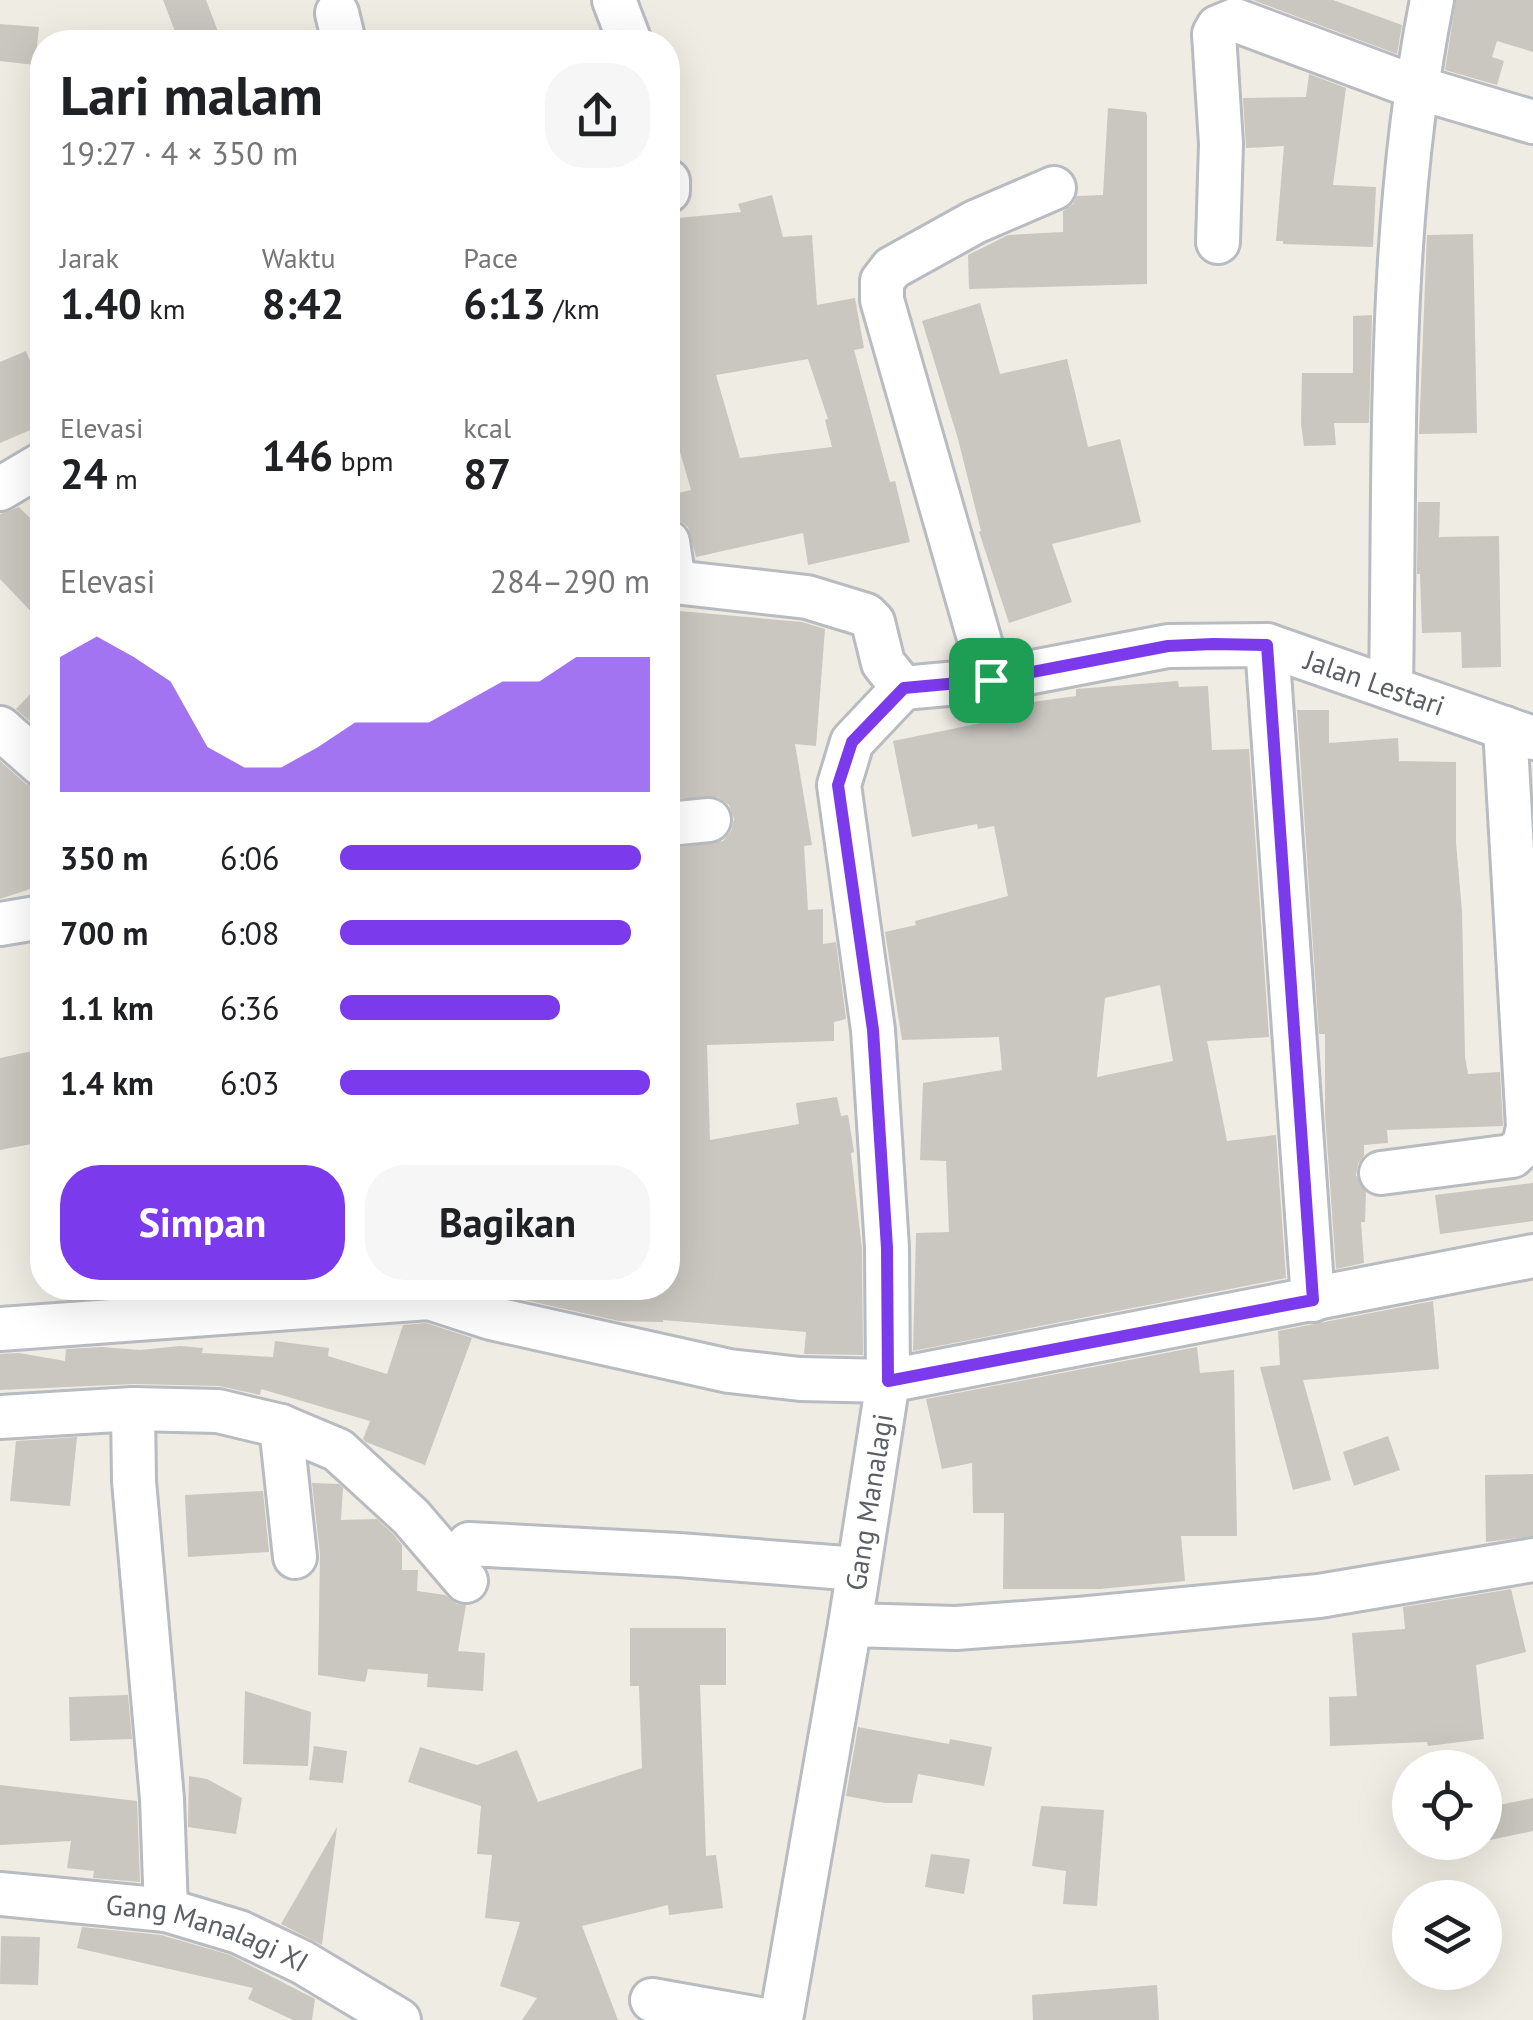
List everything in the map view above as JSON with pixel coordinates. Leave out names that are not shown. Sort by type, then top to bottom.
[{"type":"street","points":[[614,0],[625,30]]},
{"type":"street","points":[[1391,687],[1399,264],[1415,87],[1432,0]]},
{"type":"street","points":[[1218,242],[1221,144],[1214,34],[1235,20],[1415,87],[1533,122]]},
{"type":"street","points":[[991,680],[882,300],[882,281],[892,268],[975,222],[1054,188]]},
{"type":"street","points":[[0,490],[30,471]]},
{"type":"street","points":[[680,572],[806,597],[866,615],[873,622],[883,663],[904,688],[852,742],[838,785],[873,1030],[887,1248],[888,1381],[1533,1256]]},
{"type":"street","points":[[1267,645],[1313,1300]]},
{"type":"street","name":"Jalan Lestari","points":[[904,688],[991,680],[1168,646],[1267,645],[1519,733]]},
{"type":"street","points":[[0,728],[30,754]]},
{"type":"street","points":[[1381,1174],[1512,1156],[1524,1146],[1528,1127],[1519,733]]},
{"type":"street","points":[[680,823],[710,820]]},
{"type":"street","points":[[0,924],[30,919]]},
{"type":"street","points":[[0,1329],[344,1300]]},
{"type":"street","name":"Gang Manalagi","points":[[445,1300],[491,1318],[729,1371],[800,1379],[888,1381],[781,2020]]},
{"type":"street","points":[[0,1417],[133,1409],[218,1412],[281,1426],[338,1450],[467,1562],[679,1554],[858,1569]]},
{"type":"street","points":[[133,1409],[134,1480],[162,1799],[166,1910]]},
{"type":"street","points":[[281,1426],[295,1557]]},
{"type":"street","points":[[850,1625],[956,1628],[1096,1618],[1320,1596],[1533,1560]]},
{"type":"street","name":"Gang Manalagi XI","points":[[0,1894],[166,1910],[240,1932],[302,1962],[399,2020]]},
{"type":"street","points":[[652,2000],[766,2020]]},
{"type":"building","points":[[163,0],[206,0],[217,30],[174,30]]},
{"type":"building","points":[[1253,0],[1333,0],[1402,25],[1397,54]]},
{"type":"building","points":[[1456,0],[1533,0],[1533,52],[1497,41],[1492,57],[1504,61],[1497,85],[1445,70]]},
{"type":"building","points":[[0,24],[39,27],[30,30],[30,64],[0,61]]},
{"type":"building","points":[[1309,74],[1346,88],[1333,185],[1376,187],[1373,247],[1276,241],[1284,146],[1246,148],[1243,98],[1306,97]]},
{"type":"building","points":[[1108,108],[1146,112],[1147,116],[1147,284],[969,289],[968,255],[1008,235],[1063,232],[1063,211],[1077,196],[1103,195]]},
{"type":"building","points":[[772,195],[783,237],[812,235],[817,305],[855,298],[864,348],[854,350],[910,542],[808,565],[803,533],[696,557],[688,527],[680,521],[680,493],[691,490],[680,452],[680,218],[741,212],[738,204]],"holes":[[[808,359],[828,419],[825,420],[832,447],[740,458],[716,375]]]},
{"type":"building","points":[[1473,234],[1477,433],[1419,434],[1427,235]]},
{"type":"building","points":[[980,303],[1000,374],[1067,359],[1088,447],[1120,439],[1141,522],[1052,544],[1072,602],[1009,623],[979,532],[958,439],[922,321]]},
{"type":"building","points":[[1372,315],[1369,423],[1334,423],[1336,445],[1304,446],[1302,373],[1353,373],[1353,316]]},
{"type":"building","points":[[26,351],[30,361],[30,430],[0,443],[0,362]]},
{"type":"building","points":[[1418,502],[1440,502],[1439,537],[1499,536],[1501,667],[1462,668],[1461,632],[1422,633],[1417,574]]},
{"type":"building","points":[[19,507],[30,518],[30,610],[0,579],[0,514]]},
{"type":"building","points":[[680,611],[802,622],[825,629],[816,746],[795,744],[812,845],[804,846],[808,910],[823,909],[823,944],[836,942],[846,1019],[834,1022],[834,1041],[707,1045],[710,1140],[799,1124],[796,1103],[837,1097],[841,1116],[848,1115],[854,1152],[851,1153],[862,1249],[863,1355],[804,1354],[806,1332],[663,1320],[619,1321],[525,1300],[680,1300],[680,847],[723,841],[731,831],[734,819],[729,805],[718,797],[680,799]]},
{"type":"building","points":[[1178,681],[1179,687],[1208,686],[1212,750],[1249,749],[1269,1037],[1207,1041],[1227,1141],[1276,1135],[1286,1278],[913,1351],[916,1233],[949,1232],[946,1161],[920,1160],[923,1083],[1002,1070],[999,1037],[902,1040],[885,932],[1008,896],[994,826],[978,829],[977,824],[912,837],[893,741],[991,721],[989,708],[1076,696],[1076,689]],"holes":[[[1160,985],[1173,1061],[1097,1077],[1105,998]]]},
{"type":"building","points":[[30,694],[30,721],[16,709]]},
{"type":"building","points":[[1297,710],[1329,710],[1329,743],[1398,738],[1399,761],[1456,762],[1465,1057],[1468,1074],[1500,1072],[1503,1126],[1387,1130],[1388,1143],[1364,1145],[1356,1175],[1366,1192],[1365,1222],[1361,1222],[1364,1263],[1336,1269],[1325,1114],[1325,1034],[1319,1034]]},
{"type":"building","points":[[0,761],[30,785],[30,889],[0,899]]},
{"type":"building","points":[[30,1052],[30,1144],[0,1150],[0,1058]]},
{"type":"building","points":[[1533,1183],[1533,1221],[1440,1234],[1435,1195]]},
{"type":"building","points":[[1433,1301],[1439,1369],[1303,1380],[1331,1480],[1293,1490],[1260,1367],[1280,1365],[1278,1331]]},
{"type":"building","points":[[426,1323],[472,1338],[425,1465],[366,1442],[363,1439],[370,1421],[261,1389],[260,1395],[219,1386],[134,1384],[0,1390],[0,1354],[19,1353],[65,1361],[66,1349],[102,1347],[140,1350],[180,1346],[203,1348],[202,1353],[273,1357],[275,1341],[329,1348],[328,1356],[387,1374],[403,1325]]},
{"type":"building","points":[[1197,1347],[1200,1373],[1234,1370],[1237,1536],[1181,1536],[1185,1581],[1100,1589],[1003,1589],[1004,1513],[973,1513],[972,1463],[942,1469],[926,1399]]},
{"type":"building","points":[[1388,1436],[1400,1470],[1354,1486],[1343,1452]]},
{"type":"building","points":[[77,1437],[70,1506],[10,1501],[16,1441]]},
{"type":"building","points":[[1533,1474],[1533,1536],[1486,1542],[1485,1475]]},
{"type":"building","points":[[312,1483],[339,1484],[343,1488],[341,1520],[377,1519],[393,1534],[402,1545],[402,1570],[418,1570],[417,1591],[445,1595],[466,1605],[458,1651],[485,1653],[483,1691],[427,1687],[428,1674],[368,1669],[365,1682],[318,1675],[320,1554]]},
{"type":"building","points":[[263,1491],[269,1552],[188,1557],[185,1495]]},
{"type":"building","points":[[1511,1589],[1526,1652],[1476,1665],[1484,1739],[1428,1746],[1427,1742],[1330,1746],[1329,1697],[1357,1696],[1352,1633],[1405,1629],[1403,1607]]},
{"type":"building","points":[[630,1628],[726,1628],[726,1685],[700,1685],[706,1856],[716,1855],[723,1908],[669,1915],[668,1905],[582,1926],[618,2020],[522,2020],[537,1998],[500,1986],[520,1922],[485,1918],[492,1855],[477,1854],[481,1806],[408,1782],[420,1747],[477,1765],[517,1750],[538,1802],[642,1768],[639,1686],[630,1686]]},
{"type":"building","points":[[245,1691],[311,1712],[308,1766],[243,1764]]},
{"type":"building","points":[[128,1695],[132,1739],[70,1741],[69,1697]]},
{"type":"building","points":[[858,1727],[949,1744],[950,1739],[992,1747],[984,1786],[918,1774],[912,1803],[846,1796]]},
{"type":"building","points":[[314,1746],[347,1751],[343,1783],[309,1780]]},
{"type":"building","points":[[189,1776],[207,1779],[242,1798],[236,1834],[188,1827]]},
{"type":"building","points":[[0,1785],[137,1801],[140,1882],[93,1878],[94,1871],[67,1868],[71,1841],[0,1845]]},
{"type":"building","points":[[1533,1798],[1533,1831],[1502,1837],[1502,1804]]},
{"type":"building","points":[[1041,1806],[1104,1810],[1097,1906],[1063,1904],[1066,1871],[1032,1866]]},
{"type":"building","points":[[337,1827],[322,1945],[281,1924]]},
{"type":"building","points":[[931,1854],[970,1859],[964,1894],[925,1887]]},
{"type":"building","points":[[82,1927],[161,1935],[230,1955],[315,1999],[312,2020],[293,2020],[248,1999],[253,1988],[77,1948]]},
{"type":"building","points":[[1,1936],[40,1937],[38,1985],[0,1984]]},
{"type":"building","points":[[1157,1985],[1159,2020],[1033,2020],[1032,1995]]},
{"type":"route","points":[[1267,645],[1313,1300],[888,1381],[887,1248],[873,1030],[838,785],[852,742],[904,688],[991,680],[1168,646],[1267,645]]}]
